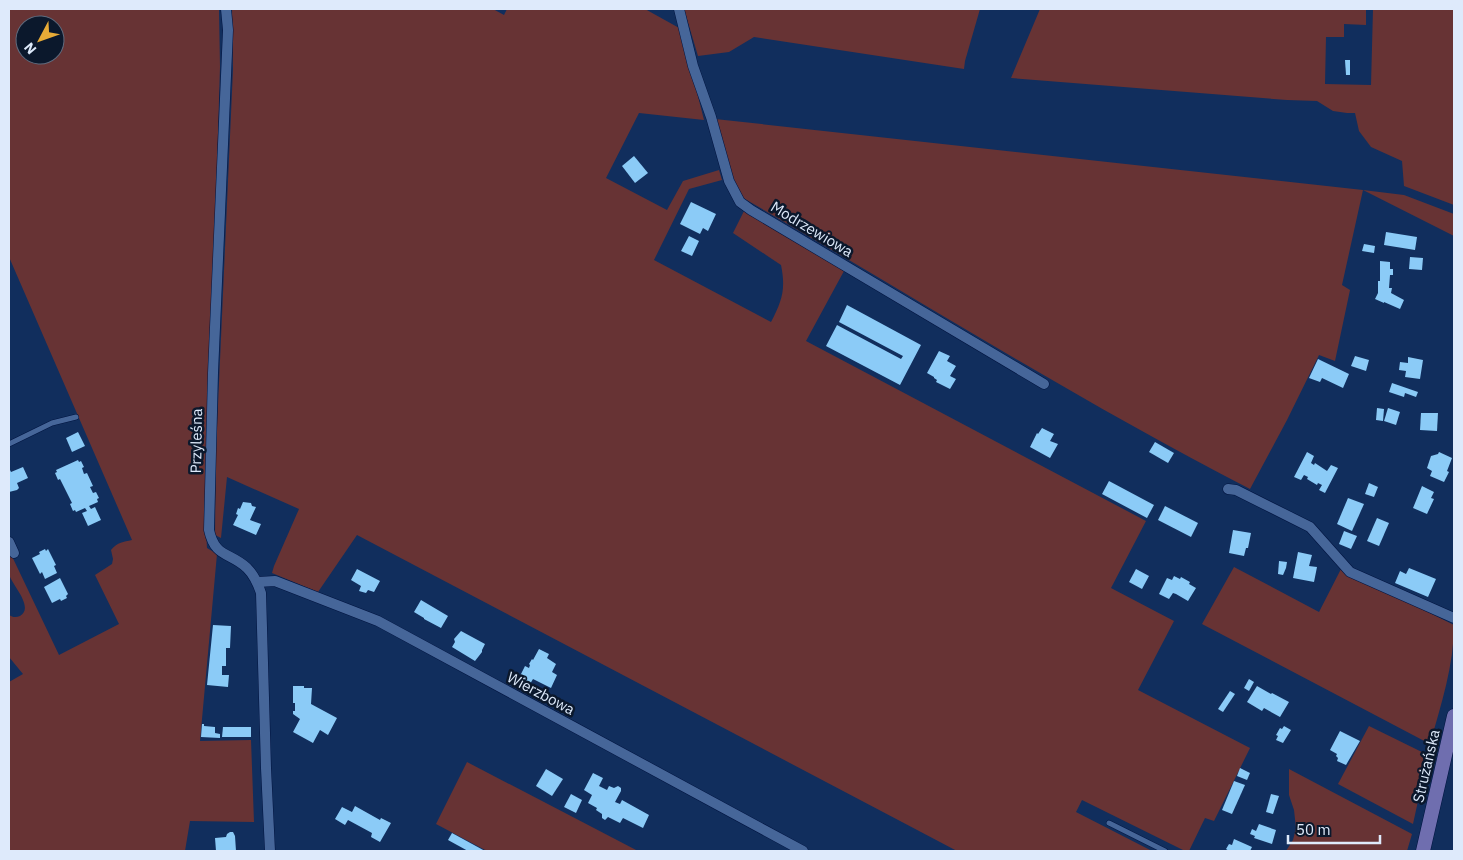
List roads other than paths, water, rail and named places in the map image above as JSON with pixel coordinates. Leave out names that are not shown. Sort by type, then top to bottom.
[{"type":"main road","name":"Strużańska","points":[[1423,851],[1451,743],[1454,716]]},
{"type":"street","name":"Przyleśna","points":[[226,9],[228,30],[213,373],[209,530],[216,548],[248,569],[258,582]]},
{"type":"street","name":"Modrzewiowa","points":[[679,9],[693,66],[729,181],[740,202],[1044,384]]},
{"type":"street","points":[[1228,489],[1236,490],[1310,527],[1350,572],[1454,618]]},
{"type":"street","points":[[9,542],[14,553]]},
{"type":"street","name":"Wierzbowa","points":[[258,582],[275,581],[378,621],[803,851]]},
{"type":"street","points":[[258,582],[261,593],[270,851]]},
{"type":"lane","points":[[9,444],[52,423],[76,417]]},
{"type":"lane","points":[[1109,823],[1165,851]]}]
